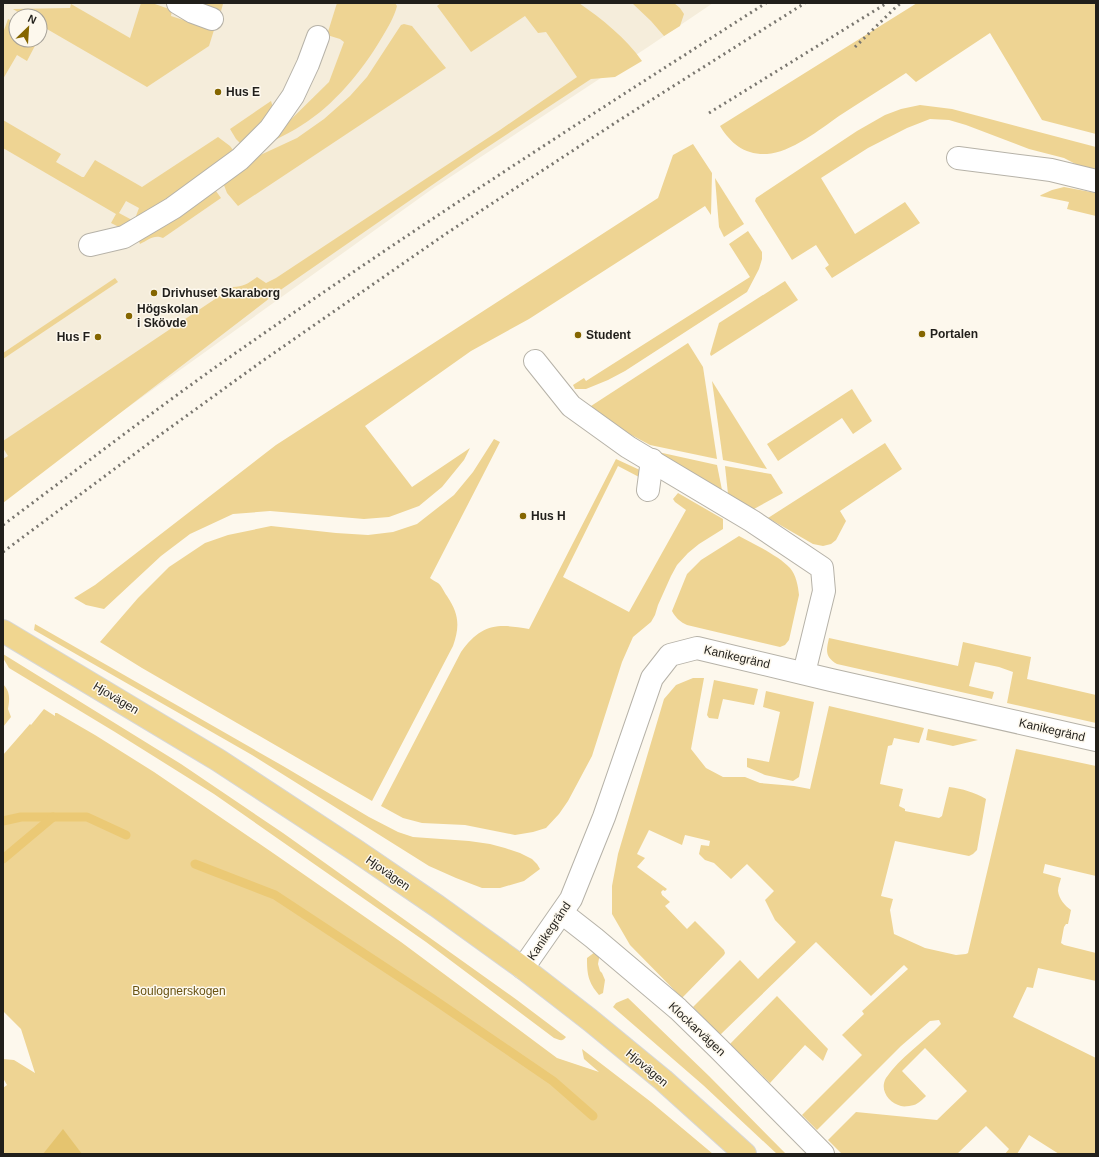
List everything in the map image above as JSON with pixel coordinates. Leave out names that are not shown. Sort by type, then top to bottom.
[{"type":"main road","name":"Hjovägen","points":[[3,631],[218,760],[437,906],[524,968],[590,1020],[663,1080],[745,1154]]},
{"type":"street","points":[[178,3],[193,12],[212,19]]},
{"type":"street","points":[[90,245],[124,237],[173,208],[240,159],[270,129],[293,96],[308,64],[318,37]]},
{"type":"street","points":[[958,158],[1051,170],[1096,181]]},
{"type":"street","points":[[535,361],[571,406],[628,447],[752,521],[822,568],[824,591],[804,673]]},
{"type":"street","points":[[648,490],[652,460]]},
{"type":"street","name":"Kanikegränd","points":[[524,968],[571,899],[578,884],[604,817],[652,678],[670,655],[697,648],[1096,740]]},
{"type":"street","name":"Klockarvägen","points":[[562,913],[678,1009],[824,1154]]},
{"type":"shaded area","name":"Högskolan i Skövde","points":[[3,3],[713,3],[435,187],[74,446],[3,494]]},
{"type":"shaded area","points":[[63,1129],[82,1154],[43,1154]]},
{"type":"green space","points":[[141,3],[152,3],[172,10],[171,16],[214,30],[209,46],[147,87],[48,30],[48,8],[70,8],[71,4],[130,38]]},
{"type":"green space","points":[[198,3],[219,3],[223,4],[221,11]]},
{"type":"green space","points":[[337,3],[395,3],[397,6],[390,23],[374,51],[336,98],[302,125],[275,140],[270,140],[329,82],[344,42],[340,39],[327,35]]},
{"type":"green space","points":[[441,3],[579,3],[613,29],[629,44],[642,61],[615,77],[591,79],[477,154],[279,291],[3,503],[3,459],[8,456],[3,448],[3,441],[233,287],[246,284],[257,277],[266,283],[276,278],[500,130],[577,77],[546,32],[538,33],[525,16],[471,52],[437,6]]},
{"type":"green space","points":[[632,3],[674,3],[684,14],[680,26],[664,36]]},
{"type":"green space","points":[[917,3],[1096,3],[1096,134],[1042,120],[990,33],[916,82],[906,73],[839,116],[805,140],[776,153],[759,154],[745,150],[734,143],[720,126]]},
{"type":"green space","points":[[8,19],[8,48],[34,48],[27,61],[17,55],[3,79],[3,33]]},
{"type":"green space","points":[[404,24],[412,26],[446,68],[238,206],[227,193],[222,180],[256,157],[297,138],[324,119],[350,96],[367,77],[401,25]]},
{"type":"green space","points":[[271,101],[274,111],[243,144],[240,143],[230,129]]},
{"type":"green space","points":[[920,105],[952,109],[1096,147],[1096,172],[1089,171],[1064,158],[1029,149],[966,125],[949,120],[930,119],[907,128],[868,148],[821,178],[855,234],[905,202],[920,223],[832,278],[825,268],[829,265],[816,245],[792,260],[755,201],[756,198],[857,131],[885,115],[901,109]]},
{"type":"green space","points":[[3,120],[61,154],[56,162],[82,177],[84,177],[95,160],[142,187],[218,137],[233,150],[231,155],[141,218],[136,216],[139,208],[126,201],[119,213],[132,220],[123,229],[111,223],[116,214],[3,148]]},
{"type":"green space","points":[[693,144],[712,173],[711,215],[705,206],[529,319],[471,351],[365,426],[412,487],[470,448],[464,460],[442,487],[419,506],[389,517],[364,519],[270,511],[233,514],[190,534],[161,556],[104,609],[86,605],[74,598],[95,585],[276,445],[658,198],[673,155]]},
{"type":"green space","points":[[715,178],[744,224],[724,237],[719,227]]},
{"type":"green space","points":[[213,187],[221,198],[163,238],[154,237],[140,244],[138,239]]},
{"type":"green space","points":[[1064,187],[1096,193],[1096,216],[1067,209],[1069,202],[1040,196],[1052,190]]},
{"type":"green space","points":[[748,231],[762,252],[762,259],[759,269],[747,292],[625,371],[586,389],[575,389],[573,385],[584,378],[586,381],[750,277],[729,244]]},
{"type":"green space","points":[[115,278],[118,282],[3,359],[3,353]]},
{"type":"green space","points":[[785,281],[798,300],[711,356],[710,354],[719,323]]},
{"type":"green space","points":[[688,343],[703,367],[717,459],[650,445],[608,421],[591,406]]},
{"type":"green space","points":[[712,381],[767,469],[723,460]]},
{"type":"green space","points":[[852,389],[872,421],[853,434],[842,418],[778,461],[767,444]]},
{"type":"green space","points":[[494,439],[500,442],[430,578],[441,586],[451,602],[456,614],[457,632],[453,646],[372,801],[142,668],[100,642],[138,598],[169,567],[205,543],[228,535],[271,526],[368,535],[393,532],[417,524],[454,495],[473,472]]},
{"type":"green space","points":[[885,443],[902,469],[840,511],[846,521],[836,540],[831,544],[823,546],[813,544],[768,518]]},
{"type":"green space","points":[[658,452],[717,465],[722,490]]},
{"type":"green space","points":[[616,459],[642,471],[639,477],[618,466],[563,577],[629,612],[686,510],[673,499],[678,493],[723,519],[723,529],[699,544],[677,565],[651,622],[633,637],[622,662],[592,756],[568,801],[559,814],[546,828],[515,835],[465,825],[422,823],[403,818],[381,806],[461,652],[468,643],[483,631],[490,628],[508,626],[529,629]]},
{"type":"green space","points":[[725,466],[771,474],[783,493],[754,509],[728,494]]},
{"type":"green space","points":[[739,536],[780,559],[790,568],[795,577],[799,595],[789,640],[785,645],[780,647],[687,625],[678,619],[672,611],[687,574],[701,560]]},
{"type":"green space","points":[[35,624],[369,817],[398,832],[413,837],[490,844],[520,853],[532,859],[540,869],[524,881],[500,888],[482,888],[429,866],[252,755],[34,630]]},
{"type":"green space","points":[[829,638],[958,666],[963,642],[1031,657],[1027,679],[1096,695],[1096,723],[1007,703],[1013,672],[999,667],[975,662],[969,686],[994,692],[992,699],[837,664],[830,659],[827,653]]},
{"type":"green space","points":[[3,654],[181,764],[283,833],[517,1000],[566,1037],[565,1039],[559,1040],[554,1038],[426,942],[214,794],[9,668],[3,658]]},
{"type":"green space","points":[[693,678],[704,678],[691,749],[706,768],[723,777],[745,777],[760,783],[810,789],[829,706],[924,728],[919,743],[894,738],[892,745],[888,746],[880,784],[903,789],[899,806],[905,809],[905,811],[939,818],[942,816],[949,787],[968,791],[986,799],[977,850],[969,856],[895,841],[881,896],[893,899],[890,910],[894,934],[925,948],[956,955],[968,953],[1016,749],[1096,766],[1096,876],[1045,864],[1043,873],[1061,878],[1058,891],[1063,902],[1071,910],[1068,924],[1064,927],[1061,943],[1096,953],[1096,981],[1038,968],[1033,988],[1027,987],[1013,1017],[1096,1058],[1096,1154],[1059,1154],[1029,1135],[1017,1154],[1005,1154],[1009,1149],[986,1126],[957,1154],[842,1154],[828,1140],[856,1112],[937,1120],[967,1091],[925,1048],[902,1071],[926,1096],[916,1104],[902,1106],[893,1102],[886,1095],[884,1083],[892,1070],[905,1056],[941,1024],[939,1020],[930,1021],[901,1046],[817,1130],[802,1115],[862,1055],[842,1035],[864,1014],[862,1011],[908,969],[904,965],[871,996],[816,942],[720,1035],[693,1007],[740,960],[758,979],[796,942],[775,920],[765,900],[774,891],[747,864],[731,879],[714,863],[705,860],[699,854],[701,845],[709,846],[710,841],[685,835],[682,845],[649,830],[637,854],[645,858],[637,867],[667,889],[661,892],[662,895],[670,902],[665,906],[687,929],[695,921],[724,950],[724,955],[682,998],[630,945],[612,914],[612,886],[618,854],[664,699],[676,685]]},
{"type":"green space","points":[[714,680],[758,689],[754,705],[723,699],[718,719],[709,718],[707,715]]},
{"type":"green space","points":[[3,684],[8,692],[8,709],[11,717],[3,727]]},
{"type":"green space","points":[[766,691],[814,702],[799,777],[793,781],[765,775],[747,767],[747,758],[769,762],[780,712],[763,707]]},
{"type":"green space","name":"Boulognerskogen","points":[[44,709],[55,716],[55,713],[57,713],[154,772],[401,942],[557,1058],[599,1072],[584,1059],[582,1049],[651,1102],[713,1154],[3,1154],[3,1088],[7,1085],[3,1078],[3,1059],[14,1060],[35,1073],[21,1029],[3,1011],[3,755]]},
{"type":"green space","points":[[928,729],[978,740],[953,746],[926,740]]},
{"type":"green space","points":[[595,952],[600,953],[598,964],[605,980],[603,993],[599,995],[590,982],[587,969],[587,958]]},
{"type":"green space","points":[[777,996],[828,1049],[823,1061],[805,1045],[770,1083],[730,1044]]},
{"type":"green space","points":[[628,998],[709,1076],[786,1154],[777,1154],[703,1085],[613,1007],[616,1003]]},
{"type":"waterway","points":[[3,821],[21,817],[87,817],[126,835]]},
{"type":"waterway","points":[[3,859],[53,817]]},
{"type":"waterway","points":[[195,864],[275,895],[430,997],[553,1081],[593,1116]]},
{"type":"railway","points":[[3,525],[188,387],[314,299],[506,170],[766,3]]},
{"type":"railway","points":[[3,552],[261,362],[447,233],[618,121],[805,3]]},
{"type":"railway","points":[[709,113],[887,3]]},
{"type":"railway","points":[[855,47],[901,3]]},
{"type":"place","name":"Hus E","points":[[218,92]]},
{"type":"place","name":"Drivhuset Skaraborg","points":[[154,293]]},
{"type":"place","name":"Högskolan i Skövde","points":[[129,316]]},
{"type":"place","name":"Portalen","points":[[922,334]]},
{"type":"place","name":"Student","points":[[578,335]]},
{"type":"place","name":"Hus F","points":[[98,337]]},
{"type":"place","name":"Hus H","points":[[523,516]]}]
